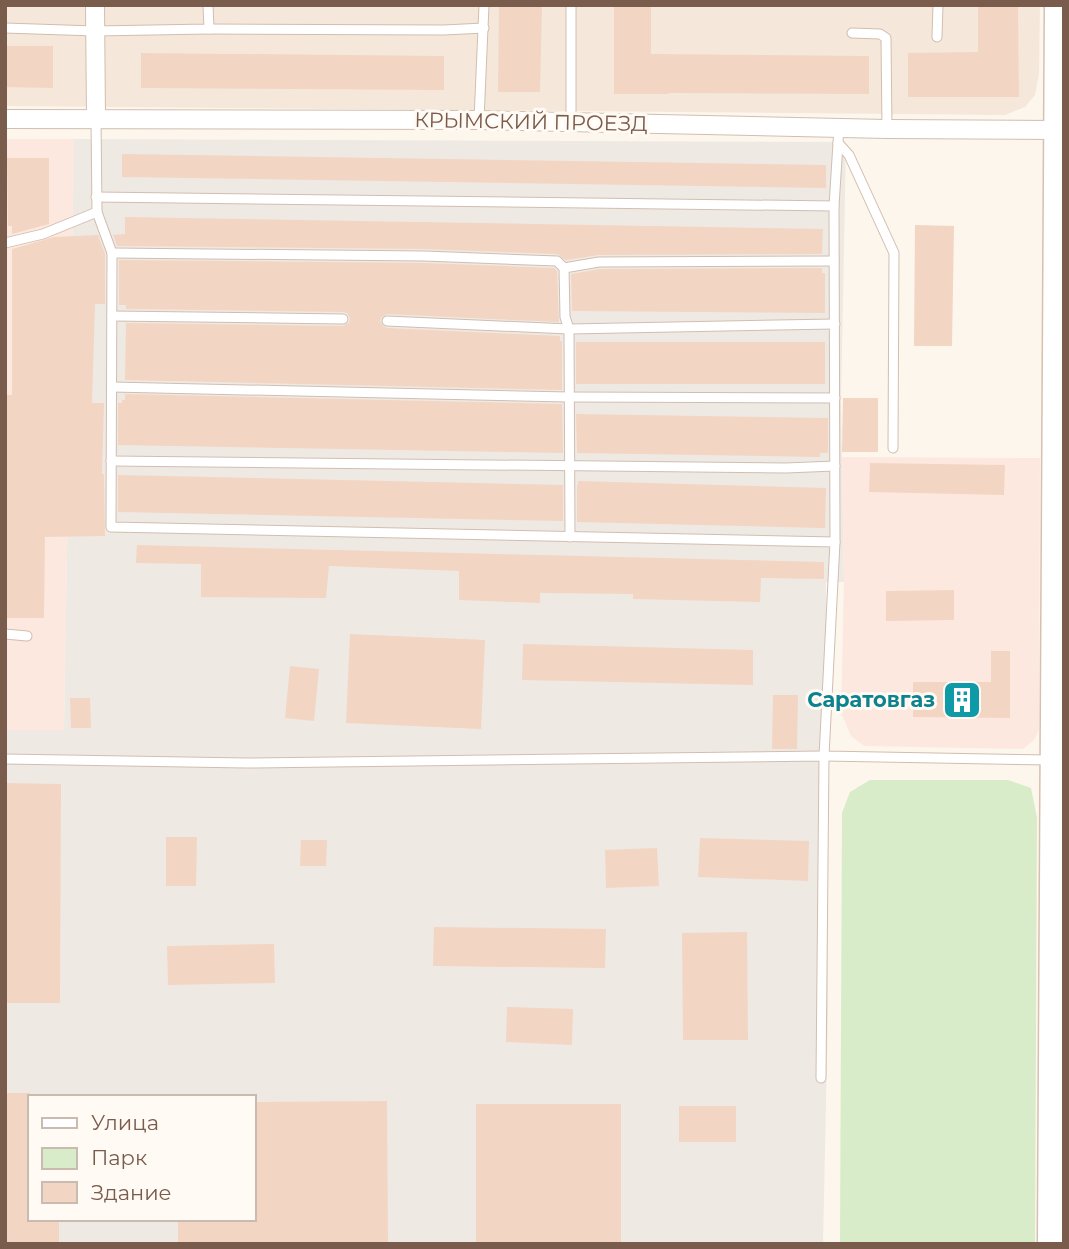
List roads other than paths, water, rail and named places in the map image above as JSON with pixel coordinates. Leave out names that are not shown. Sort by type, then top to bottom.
[{"type":"main road","points":[[1050,1244],[1057,5]]},
{"type":"street","points":[[95,5],[96,119]]},
{"type":"street","name":"КРЫМСКИЙ ПРОЕЗД","points":[[5,119],[479,120],[838,135],[887,129],[1056,130]]},
{"type":"lane","points":[[208,5],[209,29]]},
{"type":"lane","points":[[479,120],[484,5]]},
{"type":"lane","points":[[571,5],[571,123]]},
{"type":"lane","points":[[937,37],[938,5]]},
{"type":"lane","points":[[5,28],[95,31],[484,28]]},
{"type":"lane","points":[[852,33],[880,34],[886,38],[887,129]]},
{"type":"lane","points":[[96,119],[97,212],[112,253],[111,527],[835,542]]},
{"type":"lane","points":[[821,1077],[824,756],[835,542],[834,206],[838,135]]},
{"type":"lane","points":[[838,135],[894,253],[893,448]]},
{"type":"lane","points":[[96,197],[834,206]]},
{"type":"lane","points":[[5,243],[43,234],[97,212]]},
{"type":"lane","points":[[112,253],[424,256],[557,261],[565,268],[565,317],[569,328],[569,537]]},
{"type":"lane","points":[[565,268],[599,262],[834,261]]},
{"type":"lane","points":[[112,316],[343,318]]},
{"type":"lane","points":[[387,320],[569,328],[835,324]]},
{"type":"lane","points":[[112,387],[569,397],[835,398]]},
{"type":"lane","points":[[111,461],[786,468],[835,466]]},
{"type":"lane","points":[[5,634],[27,636]]},
{"type":"lane","points":[[5,760],[246,763],[824,756],[1053,760]]},
{"type":"place","name":"Саратовгаз","points":[[962,700]]}]
